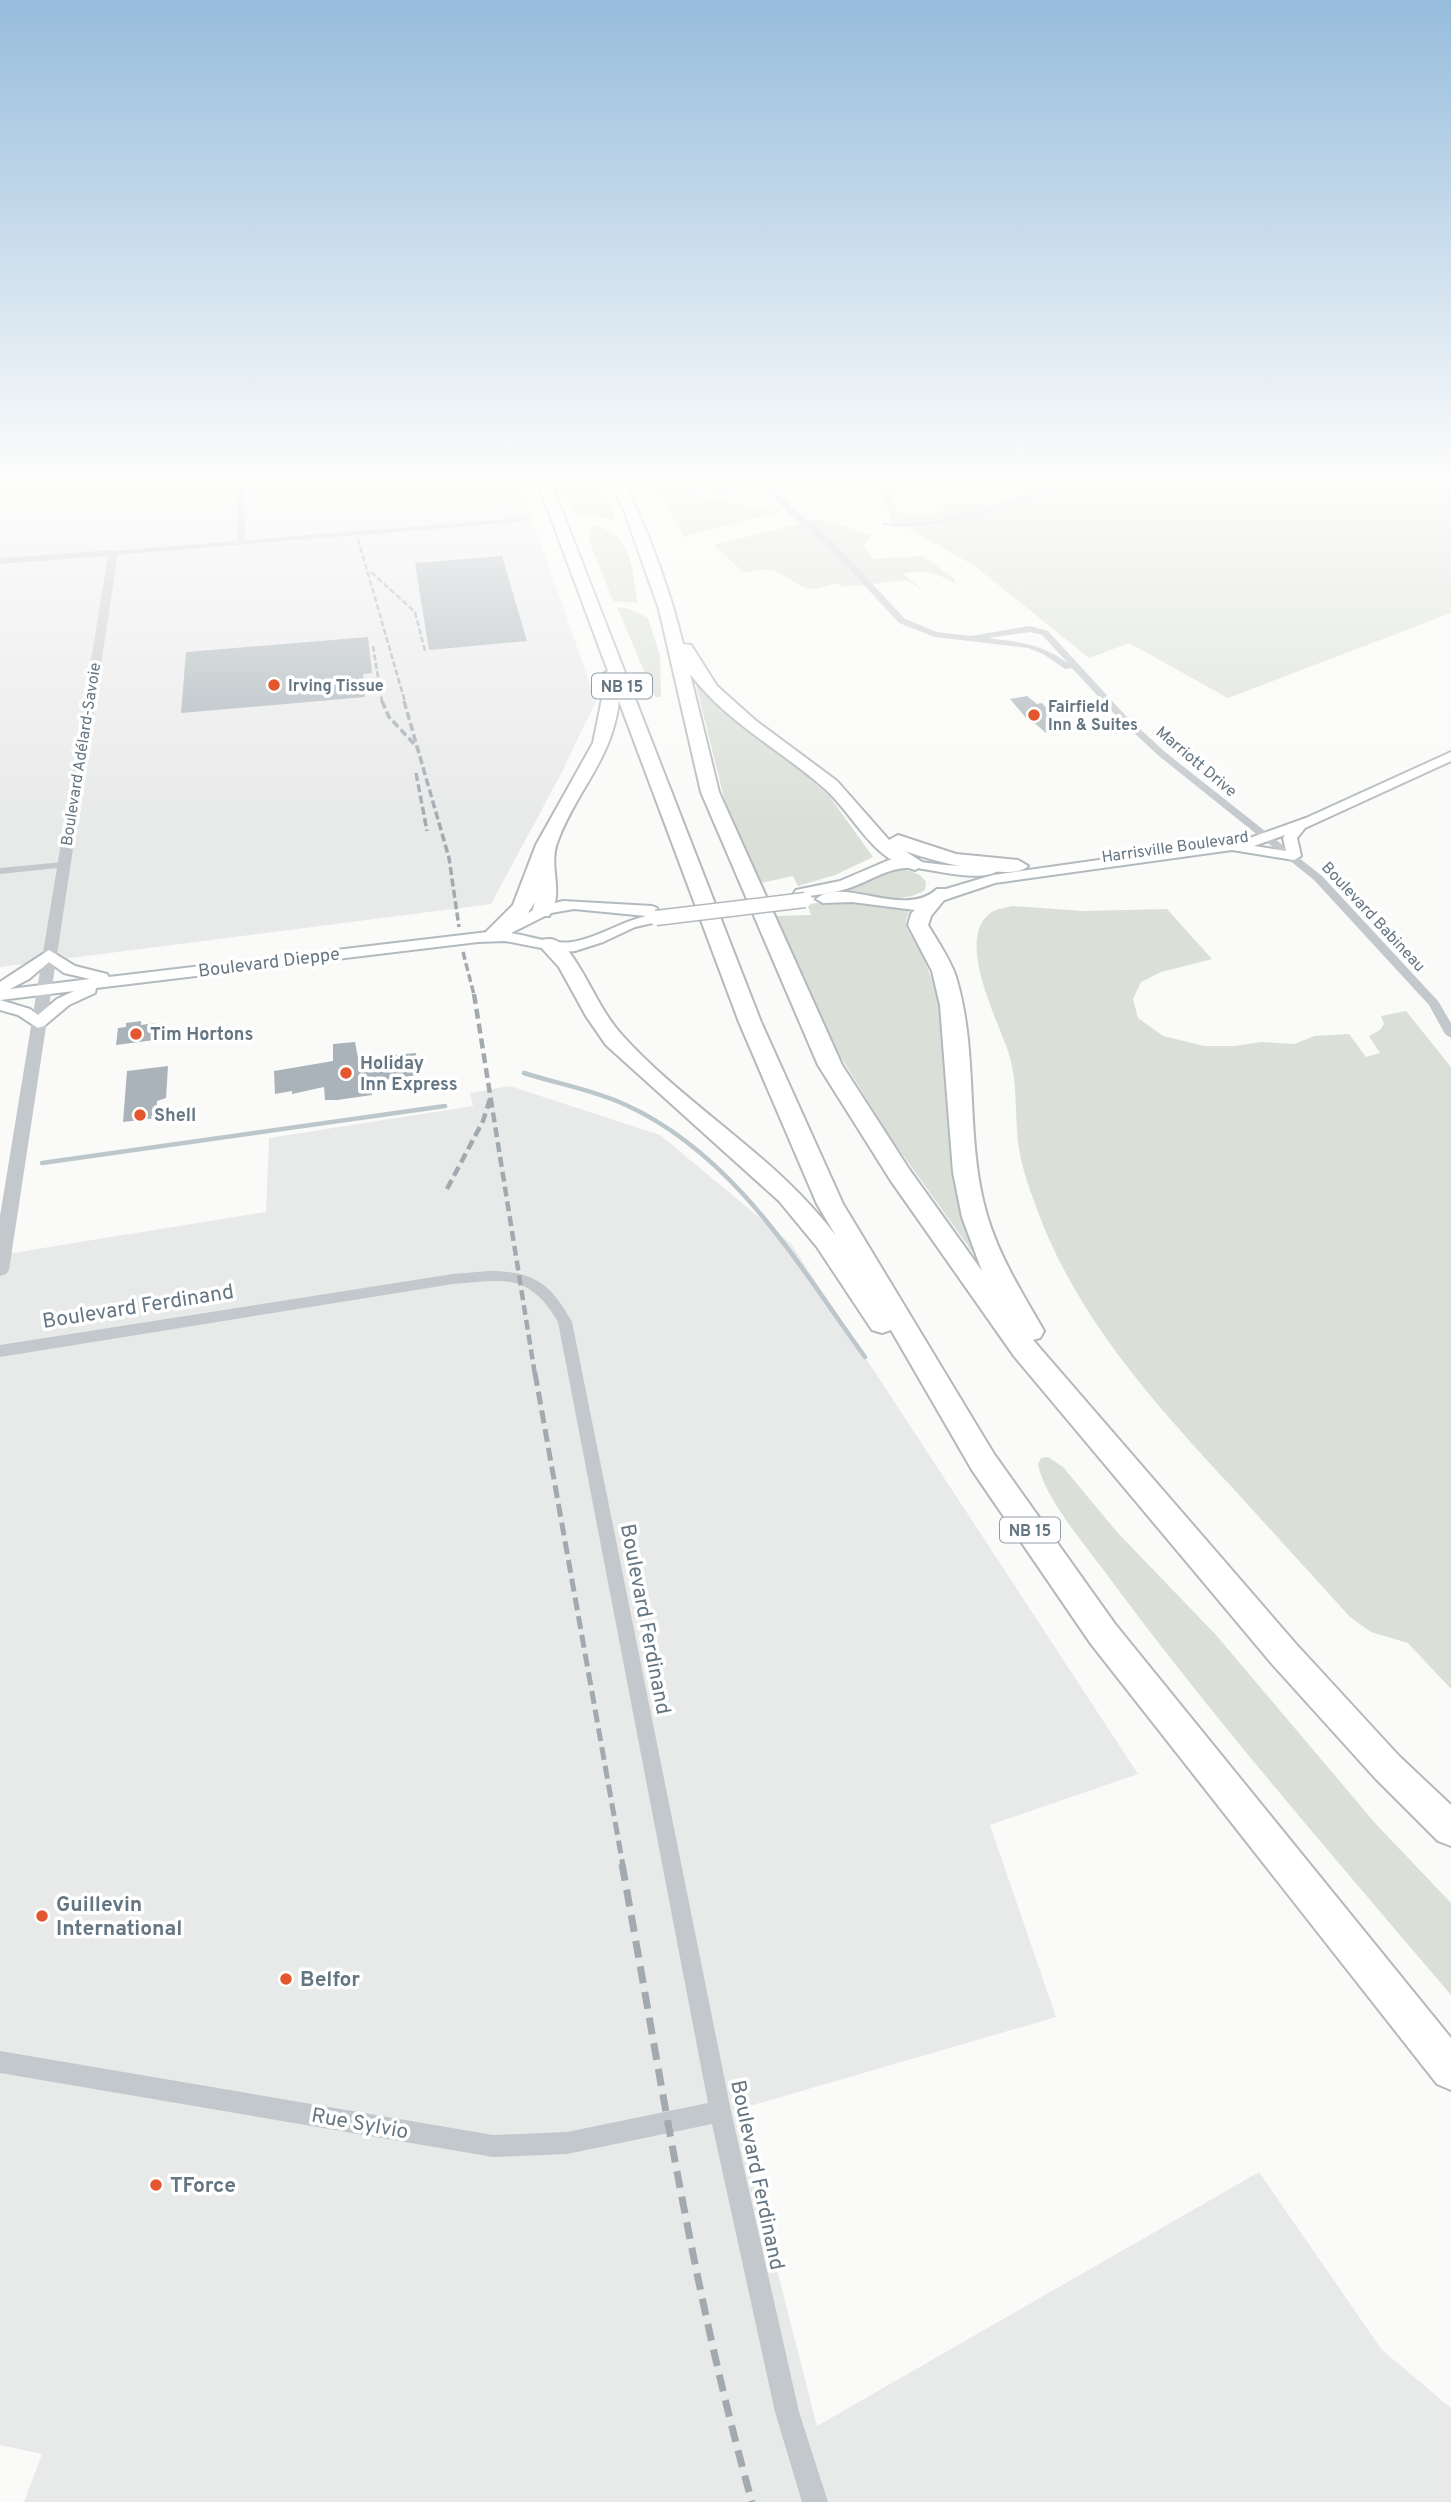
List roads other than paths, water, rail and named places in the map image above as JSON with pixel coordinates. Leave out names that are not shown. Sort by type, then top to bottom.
[{"type":"highway","name":"NB 15","points":[[586,592],[750,1022],[830,1204],[983,1462],[1103,1634],[1451,2070]]},
{"type":"highway","points":[[661,592],[695,667],[716,693],[777,747],[811,768],[899,842],[948,859],[1018,866]]},
{"type":"highway","points":[[487,935],[515,919],[525,906],[547,845],[600,746],[611,710],[610,683],[591,606]]},
{"type":"highway","points":[[667,609],[710,792],[830,1065],[900,1175],[1024,1349],[1199,1556],[1369,1746],[1451,1829]]},
{"type":"highway","points":[[845,798],[878,843],[920,865]]},
{"type":"highway","points":[[542,912],[549,891],[545,859],[547,845]]},
{"type":"highway","points":[[937,898],[921,914],[918,925],[944,974],[951,1003],[964,1170],[970,1203],[987,1249],[1035,1340],[1199,1556]]},
{"type":"highway","points":[[549,944],[563,958],[592,1011],[614,1040],[649,1074],[786,1193],[805,1214],[983,1462]]},
{"type":"main road","points":[[1265,835],[1301,824],[1451,756]]},
{"type":"main road","points":[[1217,849],[1257,850],[1294,856],[1290,838],[1301,824]]},
{"type":"main road","name":"Harrisville Boulevard","points":[[655,914],[803,896],[837,887],[888,864],[920,865],[956,872],[1199,843],[1240,835],[1265,835]]},
{"type":"main road","name":"Harrisville Boulevard","points":[[803,896],[913,905],[993,879],[1217,849],[1249,843],[1265,835]]},
{"type":"main road","points":[[920,865],[943,877],[944,889],[937,898]]},
{"type":"main road","name":"Boulevard Dieppe","points":[[0,995],[487,935],[514,927],[542,912],[564,905],[655,914]]},
{"type":"main road","points":[[542,912],[533,926],[535,934],[549,944]]},
{"type":"main road","points":[[487,935],[562,947],[586,944],[655,914]]},
{"type":"main road","points":[[0,988],[23,976],[49,955],[69,970],[123,980]]},
{"type":"main road","points":[[0,1005],[24,1012],[38,1023],[71,997],[123,980]]},
{"type":"street","name":"Boulevard Adélard-Savoie","points":[[38,1023],[51,989],[49,955],[107,592]]},
{"type":"street","name":"Marriott Drive","points":[[875,592],[902,621],[935,634],[1029,646],[1046,652],[1084,677]]},
{"type":"street","name":"Marriott Drive","points":[[974,638],[1021,629],[1041,630],[1122,717],[1162,754],[1294,856]]},
{"type":"street","name":"Boulevard Babineau","points":[[1294,856],[1318,878],[1434,1003],[1451,1034]]},
{"type":"street","points":[[0,871],[63,865]]},
{"type":"street","points":[[0,1270],[38,1023]]},
{"type":"street","name":"Boulevard Ferdinand","points":[[0,1351],[453,1279],[520,1278],[539,1284],[556,1302],[565,1322],[720,2110],[787,2412],[814,2502]]},
{"type":"street","name":"Rue Sylvio","points":[[0,2062],[493,2146],[567,2143],[720,2110]]},
{"type":"waterway","points":[[524,1073],[589,1091],[626,1105],[665,1126],[700,1152],[761,1214],[865,1357]]},
{"type":"waterway","points":[[42,1163],[445,1106]]},
{"type":"railway","points":[[373,592],[405,702]]},
{"type":"railway","points":[[393,592],[415,612],[425,651]]},
{"type":"railway","points":[[373,646],[382,702]]},
{"type":"railway","points":[[382,701],[389,717],[417,747]]},
{"type":"railway","points":[[404,701],[449,858],[459,927]]},
{"type":"railway","points":[[416,773],[427,831]]},
{"type":"railway","points":[[463,952],[474,995]]},
{"type":"railway","points":[[474,994],[535,1375]]},
{"type":"railway","points":[[447,1189],[483,1121],[490,1099]]},
{"type":"railway","points":[[535,1373],[623,1866]]},
{"type":"railway","points":[[622,1864],[695,2265],[752,2502]]},
{"type":"place","name":"Irving Tissue","points":[[274,685]]},
{"type":"place","name":"Fairfield Inn & Suites","points":[[1034,715]]},
{"type":"place","name":"Tim Hortons","points":[[136,1034]]},
{"type":"place","name":"Holiday Inn Express","points":[[346,1073]]},
{"type":"place","name":"Shell","points":[[140,1115]]},
{"type":"place","name":"Guillevin International","points":[[42,1916]]},
{"type":"place","name":"Belfor","points":[[286,1979]]},
{"type":"place","name":"TForce","points":[[156,2185]]}]
